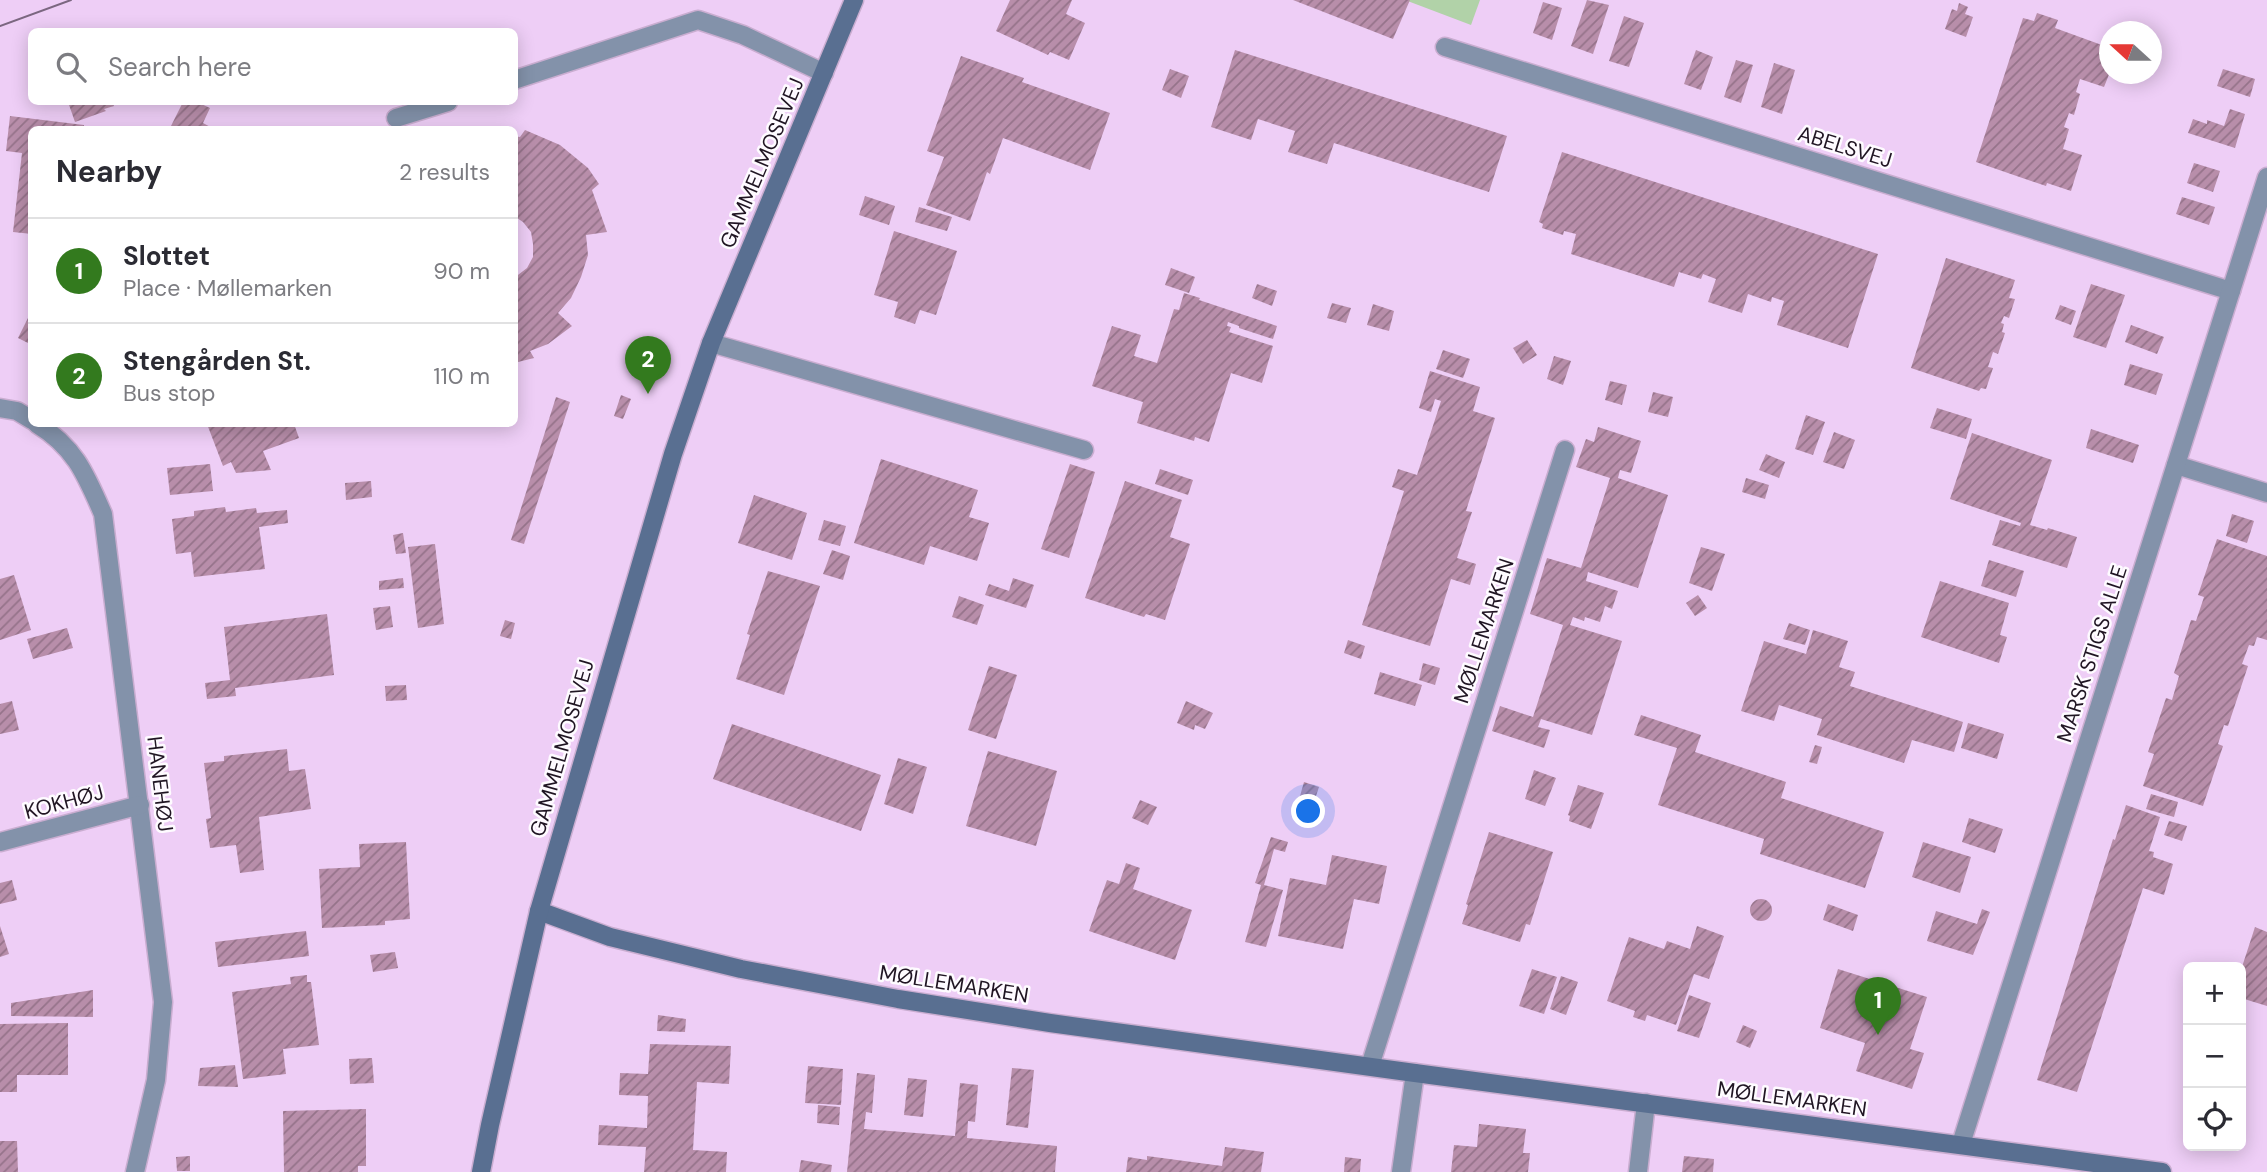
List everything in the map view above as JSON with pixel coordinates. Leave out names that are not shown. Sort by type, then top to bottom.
[{"type":"street","name":"GAMMELMOSEVEJ","points":[[481,1172],[489,1125],[538,911],[673,454],[711,343],[854,0]]},
{"type":"street","points":[[518,79],[698,20],[743,35],[824,72]]},
{"type":"street","name":"ABELSVEJ","points":[[1445,47],[2231,291]]},
{"type":"street","points":[[396,118],[438,105]]},
{"type":"street","name":"MARSK STIGS ALLE","points":[[1961,1144],[2267,177]]},
{"type":"street","points":[[711,343],[1084,450]]},
{"type":"street","points":[[0,408],[17,411],[28,418]]},
{"type":"street","name":"HANEHØJ","points":[[42,427],[54,434],[82,465],[103,514],[140,806],[163,1002],[156,1080],[135,1172]]},
{"type":"street","name":"MØLLEMARKEN","points":[[1370,1066],[1565,450]]},
{"type":"street","points":[[2176,466],[2267,493]]},
{"type":"street","name":"KOKHØJ","points":[[0,842],[140,806]]},
{"type":"street","name":"MØLLEMARKEN","points":[[538,911],[610,937],[741,969],[870,994],[1050,1023],[2162,1172]]},
{"type":"street","points":[[1401,1172],[1415,1073]]},
{"type":"street","points":[[1638,1172],[1646,1103]]},
{"type":"green space","points":[[1405,0],[1480,0],[1471,25]]},
{"type":"building","points":[[1010,0],[1072,0],[1066,14],[1085,23],[1069,60],[1050,52],[1048,55],[996,31]]},
{"type":"building","points":[[1293,0],[1410,0],[1393,39]]},
{"type":"building","points":[[1587,0],[1609,5],[1593,54],[1571,46]]},
{"type":"building","points":[[1543,2],[1562,8],[1552,40],[1533,33]]},
{"type":"building","points":[[1959,3],[1968,7],[1965,14],[1973,17],[1966,37],[1945,29],[1952,9],[1957,11]]},
{"type":"building","points":[[2037,13],[2058,20],[2055,28],[2099,44],[2099,84],[2105,84],[2104,87],[2080,79],[2076,92],[2080,94],[2074,115],[2069,113],[2064,127],[2069,129],[2063,149],[2082,155],[2071,191],[2047,183],[2046,186],[1976,162],[2023,18],[2034,21]]},
{"type":"building","points":[[1624,16],[1644,23],[1629,67],[1609,61]]},
{"type":"building","points":[[1235,50],[1507,136],[1489,192],[1334,143],[1327,164],[1288,152],[1295,131],[1258,119],[1251,140],[1211,127]]},
{"type":"building","points":[[1696,50],[1713,57],[1701,90],[1684,84]]},
{"type":"building","points":[[961,56],[1024,78],[1022,82],[1110,113],[1090,170],[1003,138],[990,174],[987,172],[970,221],[926,205],[944,157],[927,151]]},
{"type":"building","points":[[1736,60],[1753,65],[1741,103],[1724,97]]},
{"type":"building","points":[[1774,63],[1795,70],[1782,114],[1761,107]]},
{"type":"building","points":[[1170,69],[1189,76],[1181,98],[1162,90]]},
{"type":"building","points":[[2223,69],[2255,79],[2250,97],[2217,86]]},
{"type":"building","points":[[69,105],[114,106],[104,109],[106,111],[75,122]]},
{"type":"building","points":[[182,105],[204,105],[210,108],[203,123],[209,126],[171,126]]},
{"type":"building","points":[[2230,109],[2245,114],[2235,148],[2188,133],[2193,119],[2207,124],[2207,120],[2224,126]]},
{"type":"building","points":[[10,116],[84,125],[28,126],[28,234],[13,232],[22,153],[6,151]]},
{"type":"building","points":[[525,130],[560,145],[588,168],[599,184],[592,190],[607,232],[586,235],[588,255],[581,277],[571,298],[558,313],[572,326],[548,344],[530,351],[534,358],[518,362],[518,275],[527,268],[533,257],[531,232],[518,219],[520,137]]},
{"type":"building","points":[[1562,152],[1878,254],[1848,348],[1777,325],[1784,301],[1772,297],[1771,302],[1748,294],[1742,313],[1708,302],[1716,279],[1703,274],[1701,279],[1679,272],[1674,287],[1571,254],[1576,234],[1564,231],[1563,235],[1542,228],[1543,224],[1539,222]]},
{"type":"building","points":[[2194,163],[2220,171],[2213,192],[2187,183]]},
{"type":"building","points":[[865,196],[895,206],[889,225],[859,215]]},
{"type":"building","points":[[2182,197],[2215,207],[2209,225],[2176,214]]},
{"type":"building","points":[[919,207],[952,217],[947,231],[915,222]]},
{"type":"building","points":[[894,231],[957,251],[936,315],[920,310],[915,324],[894,317],[898,302],[874,295]]},
{"type":"building","points":[[1946,258],[2015,280],[2009,298],[2015,299],[2009,318],[2004,316],[2001,323],[2004,324],[2002,332],[2005,333],[1998,354],[1993,352],[1988,367],[1993,368],[1986,389],[1981,388],[1979,391],[1911,368]]},
{"type":"building","points":[[1171,268],[1195,277],[1189,293],[1165,285]]},
{"type":"building","points":[[1257,284],[1277,291],[1272,306],[1252,298]]},
{"type":"building","points":[[2091,284],[2125,295],[2106,348],[2073,337]]},
{"type":"building","points":[[1184,293],[1277,326],[1273,339],[1228,322],[1227,326],[1231,327],[1229,332],[1273,346],[1262,383],[1231,373],[1209,442],[1195,437],[1194,441],[1137,423],[1143,402],[1092,386],[1112,326],[1141,335],[1134,356],[1157,363],[1174,309],[1179,310]]},
{"type":"building","points":[[1332,303],[1351,308],[1346,323],[1327,318]]},
{"type":"building","points":[[1373,304],[1394,311],[1389,331],[1367,325]]},
{"type":"building","points":[[2060,305],[2076,311],[2071,325],[2055,319]]},
{"type":"building","points":[[28,318],[28,343],[18,338]]},
{"type":"building","points":[[2131,325],[2164,337],[2157,354],[2125,342]]},
{"type":"building","points":[[1527,340],[1537,355],[1523,364],[1513,348]]},
{"type":"building","points":[[1443,350],[1470,359],[1463,378],[1436,369]]},
{"type":"building","points":[[1554,356],[1571,361],[1563,385],[1547,379]]},
{"type":"building","points":[[2130,364],[2163,374],[2156,395],[2124,385]]},
{"type":"building","points":[[1430,371],[1480,387],[1473,411],[1495,418],[1466,511],[1472,512],[1457,558],[1476,564],[1470,585],[1451,579],[1430,646],[1362,625],[1404,491],[1392,487],[1398,469],[1417,475],[1441,401],[1435,399],[1431,412],[1419,408]]},
{"type":"building","points":[[1610,381],[1627,385],[1622,405],[1605,400]]},
{"type":"building","points":[[1653,392],[1673,397],[1668,417],[1648,412]]},
{"type":"building","points":[[621,395],[631,399],[623,419],[614,416]]},
{"type":"building","points":[[556,397],[570,402],[524,544],[511,540]]},
{"type":"building","points":[[1937,408],[1972,419],[1966,439],[1930,428]]},
{"type":"building","points":[[1806,415],[1825,422],[1813,455],[1795,449]]},
{"type":"building","points":[[208,427],[295,427],[299,438],[263,451],[271,470],[236,473],[231,462],[223,466]]},
{"type":"building","points":[[1598,427],[1641,441],[1631,473],[1620,470],[1618,478],[1668,495],[1638,588],[1588,572],[1586,581],[1618,591],[1612,609],[1605,606],[1600,622],[1585,617],[1584,621],[1573,617],[1570,625],[1622,641],[1592,735],[1541,719],[1538,727],[1550,730],[1544,748],[1492,731],[1500,706],[1533,717],[1563,625],[1530,614],[1547,558],[1581,568],[1610,478],[1576,467],[1586,439],[1594,442]]},
{"type":"building","points":[[2091,429],[2139,445],[2133,463],[2086,448]]},
{"type":"building","points":[[1834,432],[1855,440],[1844,469],[1823,462]]},
{"type":"building","points":[[1972,433],[2052,460],[2030,525],[2077,537],[2067,568],[1992,545],[2000,520],[2020,526],[2021,523],[1950,499]]},
{"type":"building","points":[[1766,454],[1785,462],[1779,478],[1759,470]]},
{"type":"building","points":[[881,459],[978,490],[969,517],[989,523],[977,561],[930,546],[924,565],[854,543]]},
{"type":"building","points":[[210,464],[213,491],[170,495],[167,468]]},
{"type":"building","points":[[1070,464],[1095,472],[1069,558],[1041,549]]},
{"type":"building","points":[[1160,469],[1193,480],[1188,495],[1155,484]]},
{"type":"building","points":[[1746,478],[1769,485],[1765,499],[1742,492]]},
{"type":"building","points":[[371,481],[372,497],[346,500],[345,483]]},
{"type":"building","points":[[1125,481],[1182,500],[1170,537],[1190,544],[1165,620],[1146,614],[1144,617],[1085,598]]},
{"type":"building","points":[[754,495],[807,513],[792,560],[738,543]]},
{"type":"building","points":[[225,507],[226,512],[256,508],[257,513],[287,510],[288,523],[259,527],[265,569],[194,577],[191,552],[176,554],[172,519],[194,516],[194,511]]},
{"type":"building","points":[[2232,514],[2254,521],[2247,543],[2226,536]]},
{"type":"building","points":[[824,520],[846,526],[840,546],[818,540]]},
{"type":"building","points":[[403,533],[406,553],[396,554],[393,535]]},
{"type":"building","points":[[2217,539],[2267,556],[2267,640],[2257,637],[2254,646],[2249,645],[2242,664],[2248,666],[2228,726],[2224,725],[2218,744],[2223,746],[2203,806],[2143,786],[2154,754],[2148,752],[2166,698],[2172,700],[2179,676],[2174,673],[2191,620],[2196,621],[2204,597],[2198,595]]},
{"type":"building","points":[[435,544],[444,624],[418,628],[408,547]]},
{"type":"building","points":[[1701,547],[1725,554],[1712,591],[1689,583]]},
{"type":"building","points":[[832,550],[850,556],[843,580],[823,574]]},
{"type":"building","points":[[1989,560],[2024,571],[2016,597],[1981,586]]},
{"type":"building","points":[[768,571],[820,586],[784,695],[736,679],[750,635],[747,634]]},
{"type":"building","points":[[14,575],[31,630],[0,640],[0,579]]},
{"type":"building","points":[[403,578],[404,588],[379,590],[379,581]]},
{"type":"building","points":[[1013,578],[1034,585],[1026,608],[985,595],[989,584],[1009,591]]},
{"type":"building","points":[[1940,581],[2009,603],[2000,635],[2007,637],[1999,663],[1921,637]]},
{"type":"building","points":[[1698,595],[1707,608],[1695,616],[1686,603]]},
{"type":"building","points":[[959,596],[984,605],[977,625],[952,617]]},
{"type":"building","points":[[390,606],[393,627],[376,630],[373,608]]},
{"type":"building","points":[[327,614],[334,675],[235,688],[236,696],[207,699],[205,683],[230,680],[224,627]]},
{"type":"building","points":[[505,620],[515,623],[511,639],[500,636]]},
{"type":"building","points":[[1789,623],[1810,630],[1805,645],[1783,639]]},
{"type":"building","points":[[67,628],[73,648],[33,659],[27,639]]},
{"type":"building","points":[[1813,630],[1848,641],[1839,667],[1855,672],[1850,686],[1963,722],[1954,752],[1912,740],[1904,763],[1817,735],[1822,719],[1779,705],[1774,721],[1741,711],[1764,641],[1806,654]]},
{"type":"building","points":[[1348,640],[1365,646],[1361,659],[1344,653]]},
{"type":"building","points":[[1423,663],[1440,668],[1435,685],[1419,680]]},
{"type":"building","points":[[989,666],[1017,675],[996,739],[968,730]]},
{"type":"building","points":[[1380,672],[1422,685],[1415,706],[1374,694]]},
{"type":"building","points":[[406,685],[407,700],[386,701],[385,686]]},
{"type":"building","points":[[12,701],[19,730],[0,734],[0,704]]},
{"type":"building","points":[[1186,701],[1213,713],[1205,729],[1195,725],[1194,730],[1177,723]]},
{"type":"building","points":[[1641,715],[1701,735],[1695,752],[1786,782],[1781,798],[1884,832],[1865,888],[1760,854],[1764,839],[1658,805],[1677,748],[1634,735]]},
{"type":"building","points":[[1968,723],[2004,734],[1997,759],[1961,748]]},
{"type":"building","points":[[732,724],[881,775],[861,831],[713,779]]},
{"type":"building","points":[[1815,745],[1822,747],[1817,764],[1809,762]]},
{"type":"building","points":[[287,749],[289,771],[305,769],[311,809],[259,817],[264,870],[240,873],[236,845],[210,848],[206,819],[211,818],[204,763],[224,761],[224,756]]},
{"type":"building","points":[[988,751],[1057,771],[1036,846],[966,826]]},
{"type":"building","points":[[898,758],[927,767],[913,814],[884,804]]},
{"type":"building","points":[[1534,770],[1556,778],[1545,806],[1525,799]]},
{"type":"building","points":[[1304,782],[1319,787],[1312,808],[1298,803]]},
{"type":"building","points":[[1578,785],[1604,793],[1591,829],[1569,821],[1568,815]]},
{"type":"building","points":[[2151,794],[2178,802],[2174,817],[2146,809]]},
{"type":"building","points":[[1140,800],[1157,807],[1148,825],[1132,818]]},
{"type":"building","points":[[2126,805],[2160,817],[2149,851],[2154,852],[2153,857],[2173,864],[2164,895],[2143,888],[2077,1092],[2037,1080]]},
{"type":"building","points":[[1969,818],[2003,829],[1995,853],[1962,842]]},
{"type":"building","points":[[2169,821],[2187,826],[2182,841],[2164,835]]},
{"type":"building","points":[[1489,832],[1553,852],[1530,925],[1526,924],[1520,942],[1462,924]]},
{"type":"building","points":[[1271,837],[1288,842],[1285,852],[1274,849],[1264,885],[1283,890],[1266,947],[1245,942],[1261,885],[1255,883]]},
{"type":"building","points":[[406,842],[410,919],[385,921],[385,925],[322,928],[319,869],[360,867],[359,844]]},
{"type":"building","points":[[1923,842],[1971,857],[1960,893],[1912,877]]},
{"type":"building","points":[[1332,855],[1387,866],[1379,904],[1354,899],[1343,949],[1278,936],[1290,878],[1326,885]]},
{"type":"building","points":[[1126,863],[1140,868],[1133,889],[1192,910],[1175,960],[1089,931],[1107,880],[1119,884]]},
{"type":"building","points":[[12,880],[17,900],[0,904],[0,883]]},
{"type":"building","points":[[1761,899],[1769,902],[1772,910],[1769,918],[1761,921],[1753,918],[1750,910],[1753,902]]},
{"type":"building","points":[[1828,904],[1858,915],[1853,931],[1823,920]]},
{"type":"building","points":[[1982,909],[1990,912],[1973,955],[1927,941],[1936,911],[1977,924]]},
{"type":"building","points":[[0,926],[9,954],[0,957]]},
{"type":"building","points":[[1697,926],[1724,936],[1709,979],[1694,974],[1676,1025],[1647,1015],[1645,1021],[1633,1017],[1635,1011],[1607,1001],[1629,937],[1664,949],[1667,941],[1690,949]]},
{"type":"building","points":[[2255,927],[2267,932],[2267,1006],[2246,1000],[2246,962],[2244,962]]},
{"type":"building","points":[[306,931],[309,956],[218,967],[215,942]]},
{"type":"building","points":[[395,952],[398,968],[373,972],[370,955]]},
{"type":"building","points":[[1532,969],[1557,977],[1544,1014],[1519,1006]]},
{"type":"building","points":[[1838,969],[1927,997],[1910,1049],[1924,1053],[1912,1089],[1856,1071],[1865,1043],[1820,1028]]},
{"type":"building","points":[[307,975],[307,982],[311,982],[319,1045],[283,1049],[286,1074],[243,1079],[232,992],[291,984],[290,977]]},
{"type":"building","points":[[1561,976],[1578,982],[1566,1015],[1550,1009]]},
{"type":"building","points":[[93,990],[93,1017],[11,1016],[11,1003]]},
{"type":"building","points":[[1689,995],[1711,1003],[1699,1038],[1677,1031]]},
{"type":"building","points":[[658,1015],[686,1019],[685,1032],[657,1031]]},
{"type":"building","points":[[68,1023],[68,1075],[17,1075],[17,1092],[0,1092],[0,1024]]},
{"type":"building","points":[[1743,1025],[1757,1031],[1750,1048],[1736,1042]]},
{"type":"building","points":[[650,1044],[731,1046],[729,1084],[697,1082],[693,1150],[727,1152],[726,1172],[644,1172],[646,1147],[598,1145],[599,1125],[647,1128],[648,1096],[619,1095],[620,1073],[648,1074]]},
{"type":"building","points":[[372,1058],[374,1083],[350,1084],[349,1059]]},
{"type":"building","points":[[235,1065],[238,1087],[198,1086],[200,1068]]},
{"type":"building","points":[[808,1066],[843,1069],[841,1105],[805,1103]]},
{"type":"building","points":[[1012,1068],[1034,1070],[1028,1128],[1006,1125]]},
{"type":"building","points":[[857,1073],[875,1075],[872,1113],[866,1112],[864,1129],[955,1136],[960,1083],[978,1085],[975,1122],[968,1121],[967,1138],[1057,1146],[1055,1172],[847,1172]]},
{"type":"building","points":[[908,1078],[927,1080],[923,1117],[904,1115]]},
{"type":"building","points":[[818,1105],[840,1107],[839,1125],[817,1123]]},
{"type":"building","points":[[366,1109],[366,1166],[358,1166],[358,1172],[284,1172],[283,1111]]},
{"type":"building","points":[[1479,1124],[1526,1129],[1523,1153],[1530,1153],[1528,1172],[1451,1172],[1454,1145],[1477,1147]]},
{"type":"building","points":[[0,1141],[17,1141],[18,1172],[0,1172]]},
{"type":"building","points":[[1225,1147],[1264,1152],[1261,1172],[1126,1172],[1128,1157],[1147,1160],[1147,1156],[1222,1166]]},
{"type":"building","points":[[190,1156],[190,1171],[177,1171],[176,1157]]},
{"type":"building","points":[[1684,1156],[1714,1159],[1713,1172],[1682,1172]]},
{"type":"building","points":[[1345,1157],[1361,1159],[1360,1172],[1344,1172]]},
{"type":"building","points":[[801,1160],[832,1165],[831,1172],[799,1172]]},
{"type":"tram line","points":[[0,26],[71,0]]},
{"type":"place","name":"Stengården St.","points":[[648,394]]},
{"type":"place","name":"Slottet","points":[[1878,1035]]}]
